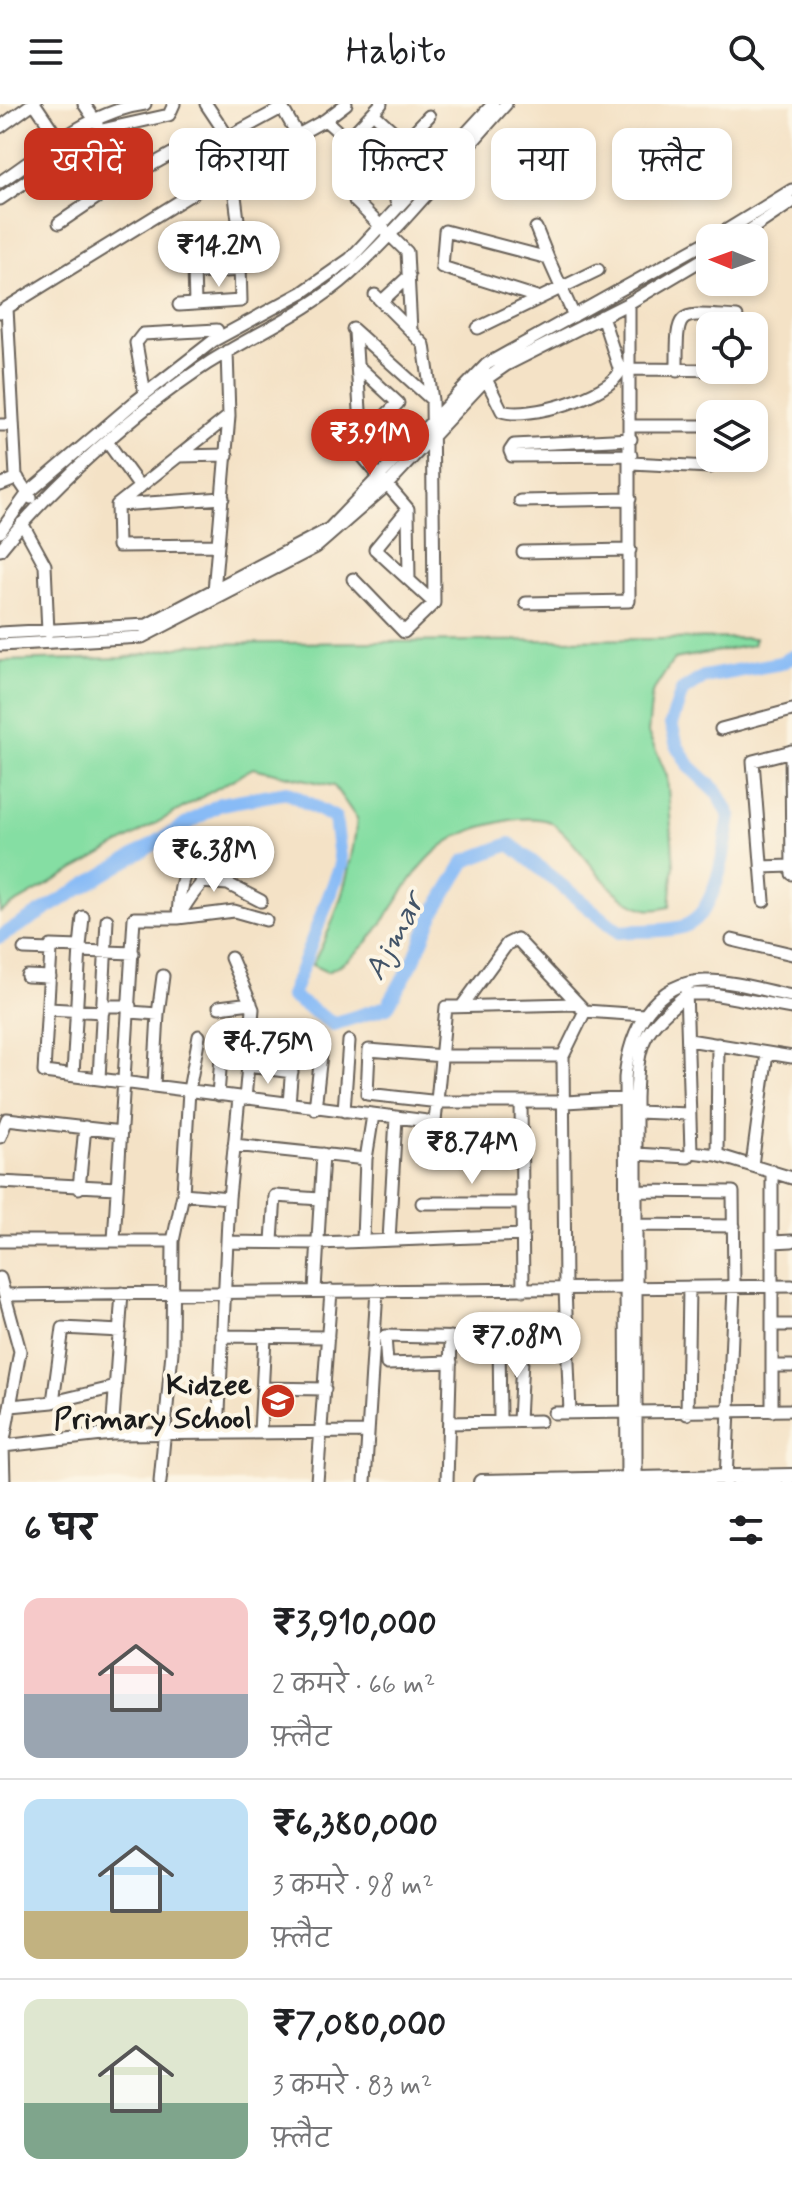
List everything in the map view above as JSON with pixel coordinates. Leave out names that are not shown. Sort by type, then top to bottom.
[{"type":"main road","points":[[481,1482],[726,1480],[792,1476]]},
{"type":"street","points":[[0,127],[34,104],[51,128]]},
{"type":"street","points":[[84,104],[101,128]]},
{"type":"street","points":[[80,128],[118,108],[145,104]]},
{"type":"street","points":[[111,128],[169,115],[174,104]]},
{"type":"street","points":[[206,104],[222,128]]},
{"type":"street","points":[[309,128],[346,104]]},
{"type":"street","points":[[382,228],[493,104]]},
{"type":"street","points":[[1,529],[28,493],[213,341],[339,268],[506,104]]},
{"type":"street","points":[[358,128],[377,108],[394,128]]},
{"type":"street","points":[[245,128],[278,110],[287,116],[294,128]]},
{"type":"street","points":[[417,128],[429,116]]},
{"type":"street","points":[[325,120],[335,128]]},
{"type":"street","points":[[0,182],[24,166]]},
{"type":"street","points":[[0,199],[24,183]]},
{"type":"street","points":[[736,224],[792,190]]},
{"type":"street","points":[[59,223],[93,200]]},
{"type":"street","points":[[36,505],[17,477],[6,425],[3,310],[186,200]]},
{"type":"street","points":[[179,305],[240,303],[241,270],[236,200]]},
{"type":"street","points":[[0,550],[36,505],[147,410],[227,351],[309,304],[349,274],[399,200]]},
{"type":"street","points":[[355,201],[407,252],[411,331]]},
{"type":"street","points":[[759,224],[792,202]]},
{"type":"street","points":[[195,304],[193,226],[239,228]]},
{"type":"street","points":[[536,228],[574,316]]},
{"type":"street","points":[[540,298],[442,267],[443,234],[449,232],[548,258]]},
{"type":"street","points":[[433,427],[486,379],[564,329],[574,316],[696,248]]},
{"type":"street","points":[[0,645],[106,642],[142,637],[163,629],[316,547],[384,482],[487,364],[629,303],[696,263]]},
{"type":"street","points":[[195,273],[241,270]]},
{"type":"street","points":[[478,328],[598,270]]},
{"type":"street","points":[[353,579],[404,632],[434,603],[432,400],[424,345],[379,298],[409,276]]},
{"type":"street","points":[[526,603],[629,601],[629,303]]},
{"type":"street","points":[[677,371],[677,325],[682,318],[696,314]]},
{"type":"street","points":[[486,379],[502,411],[513,415],[540,411],[608,387],[620,371],[602,316]]},
{"type":"street","points":[[409,580],[408,509],[363,457],[360,441],[360,368],[353,329],[432,400]]},
{"type":"street","points":[[145,394],[136,343],[139,337],[143,334],[217,330]]},
{"type":"street","points":[[214,591],[227,455],[227,351]]},
{"type":"street","points":[[407,376],[424,357]]},
{"type":"street","points":[[360,368],[398,403],[360,441]]},
{"type":"street","points":[[631,369],[696,371]]},
{"type":"street","points":[[117,505],[229,416]]},
{"type":"street","points":[[631,426],[696,426]]},
{"type":"street","points":[[631,439],[514,445],[510,451],[512,456],[631,459],[696,466]]},
{"type":"street","points":[[108,443],[140,487]]},
{"type":"street","points":[[179,456],[227,455]]},
{"type":"street","points":[[0,476],[17,477]]},
{"type":"street","points":[[0,485],[17,477]]},
{"type":"street","points":[[0,633],[147,625],[329,529],[384,482]]},
{"type":"street","points":[[117,505],[223,498]]},
{"type":"street","points":[[520,501],[630,499]]},
{"type":"street","points":[[117,505],[118,546],[218,545]]},
{"type":"street","points":[[408,509],[375,549],[434,603]]},
{"type":"street","points":[[22,523],[45,565],[48,632]]},
{"type":"street","points":[[523,552],[630,550]]},
{"type":"street","points":[[721,729],[792,710]]},
{"type":"street","points":[[764,901],[753,761],[791,751],[792,874]]},
{"type":"street","points":[[178,918],[179,880],[189,861],[214,836]]},
{"type":"street","points":[[178,918],[201,882],[236,856]]},
{"type":"street","points":[[761,867],[792,866]]},
{"type":"street","points":[[201,882],[228,884],[261,901]]},
{"type":"street","points":[[114,1240],[134,918],[178,918],[234,911],[266,920]]},
{"type":"street","points":[[73,1075],[83,917]]},
{"type":"street","points":[[99,1079],[107,920]]},
{"type":"street","points":[[462,1006],[507,944],[517,939],[585,1011]]},
{"type":"street","points":[[732,940],[792,954]]},
{"type":"street","points":[[133,953],[51,946],[44,1072],[435,1122],[440,1102],[446,1007],[576,1004],[585,1011],[644,1015]]},
{"type":"street","points":[[24,949],[51,950]]},
{"type":"street","points":[[218,1433],[229,1198],[234,1145],[248,1066],[251,1003],[231,958]]},
{"type":"street","points":[[27,976],[50,977]]},
{"type":"street","points":[[154,1085],[163,976]]},
{"type":"street","points":[[631,1481],[631,1098],[628,1050],[644,1015],[655,1002],[686,988],[720,982],[792,996]]},
{"type":"street","points":[[686,988],[792,1008]]},
{"type":"street","points":[[636,1154],[688,1157],[691,1152],[686,988]]},
{"type":"street","points":[[632,1286],[637,1225],[636,1112],[631,1098],[638,1056],[644,1035],[686,988]]},
{"type":"street","points":[[219,1007],[251,1003]]},
{"type":"street","points":[[49,1009],[130,1009],[158,1014]]},
{"type":"street","points":[[570,1413],[565,1288],[566,1102],[563,1056],[585,1011]]},
{"type":"street","points":[[218,1095],[223,1032]]},
{"type":"street","points":[[160,1482],[172,1352],[173,1241],[183,1194],[189,1090],[199,1036]]},
{"type":"street","points":[[689,1040],[792,1057]]},
{"type":"street","points":[[344,1111],[349,1041]]},
{"type":"street","points":[[717,1155],[718,1044]]},
{"type":"street","points":[[315,1109],[322,1046]]},
{"type":"street","points":[[249,1048],[293,1053],[289,1104]]},
{"type":"street","points":[[563,1056],[443,1056],[369,1050],[367,1094],[440,1102],[566,1102],[631,1098]]},
{"type":"street","points":[[752,1165],[767,1053]]},
{"type":"street","points":[[248,1066],[292,1072]]},
{"type":"street","points":[[521,1102],[523,1290]]},
{"type":"street","points":[[636,1112],[689,1114]]},
{"type":"street","points":[[363,1239],[366,1159],[373,1115]]},
{"type":"street","points":[[389,1240],[396,1118]]},
{"type":"street","points":[[0,1137],[7,1119],[121,1132]]},
{"type":"street","points":[[79,1188],[85,1127]]},
{"type":"street","points":[[234,1145],[366,1159]]},
{"type":"street","points":[[691,1152],[717,1155],[792,1178]]},
{"type":"street","points":[[315,1290],[323,1154]]},
{"type":"street","points":[[474,1155],[521,1155]]},
{"type":"street","points":[[772,1171],[772,1411]]},
{"type":"street","points":[[0,1182],[117,1188]]},
{"type":"street","points":[[636,1191],[733,1192],[734,1286],[726,1480]]},
{"type":"street","points":[[183,1194],[229,1198]]},
{"type":"street","points":[[272,1241],[275,1196],[320,1199]]},
{"type":"street","points":[[422,1203],[523,1203]]},
{"type":"street","points":[[637,1225],[734,1226]]},
{"type":"street","points":[[229,1242],[318,1243],[523,1235]]},
{"type":"street","points":[[0,1241],[173,1241]]},
{"type":"street","points":[[773,1242],[792,1241]]},
{"type":"street","points":[[0,1278],[20,1351],[3,1446],[4,1482]]},
{"type":"street","points":[[6,1295],[224,1295],[315,1290],[792,1286]]},
{"type":"street","points":[[687,1414],[689,1287]]},
{"type":"street","points":[[365,1482],[377,1290]]},
{"type":"street","points":[[317,1482],[331,1291]]},
{"type":"street","points":[[112,1434],[122,1293]]},
{"type":"street","points":[[773,1325],[792,1325]]},
{"type":"street","points":[[53,1402],[63,1328],[120,1331]]},
{"type":"street","points":[[222,1336],[328,1337]]},
{"type":"street","points":[[451,1362],[387,1364],[386,1336],[499,1338],[524,1342],[519,1421]]},
{"type":"street","points":[[260,1432],[265,1337]]},
{"type":"street","points":[[447,1482],[451,1337]]},
{"type":"street","points":[[499,1338],[500,1421]]},
{"type":"street","points":[[772,1366],[792,1366]]},
{"type":"street","points":[[11,1406],[53,1402],[116,1387]]},
{"type":"street","points":[[262,1388],[325,1389]]},
{"type":"street","points":[[554,1413],[687,1414],[792,1410]]},
{"type":"street","points":[[449,1423],[540,1421]]},
{"type":"street","points":[[3,1446],[112,1434],[164,1436],[368,1432]]},
{"type":"green space","points":[[755,638],[753,645],[674,659],[652,693],[648,733],[667,776],[674,865],[670,907],[646,909],[619,895],[552,823],[525,818],[510,820],[465,833],[441,847],[412,878],[363,947],[327,972],[312,965],[342,894],[357,819],[334,786],[253,768],[0,912],[0,661],[123,658],[193,644]]},
{"type":"waterway","name":"Ajmar","points":[[0,937],[220,804],[287,792],[335,818],[341,865],[291,996],[333,1024],[387,1007],[414,960],[433,914],[465,861],[510,844],[619,932],[682,927],[694,921],[704,910],[711,895],[722,862],[730,816],[718,793],[690,767],[677,746],[671,724],[682,691],[704,677],[781,663],[792,657]]},
{"type":"place","name":"Kidzee Primary School","points":[[278,1401]]}]
